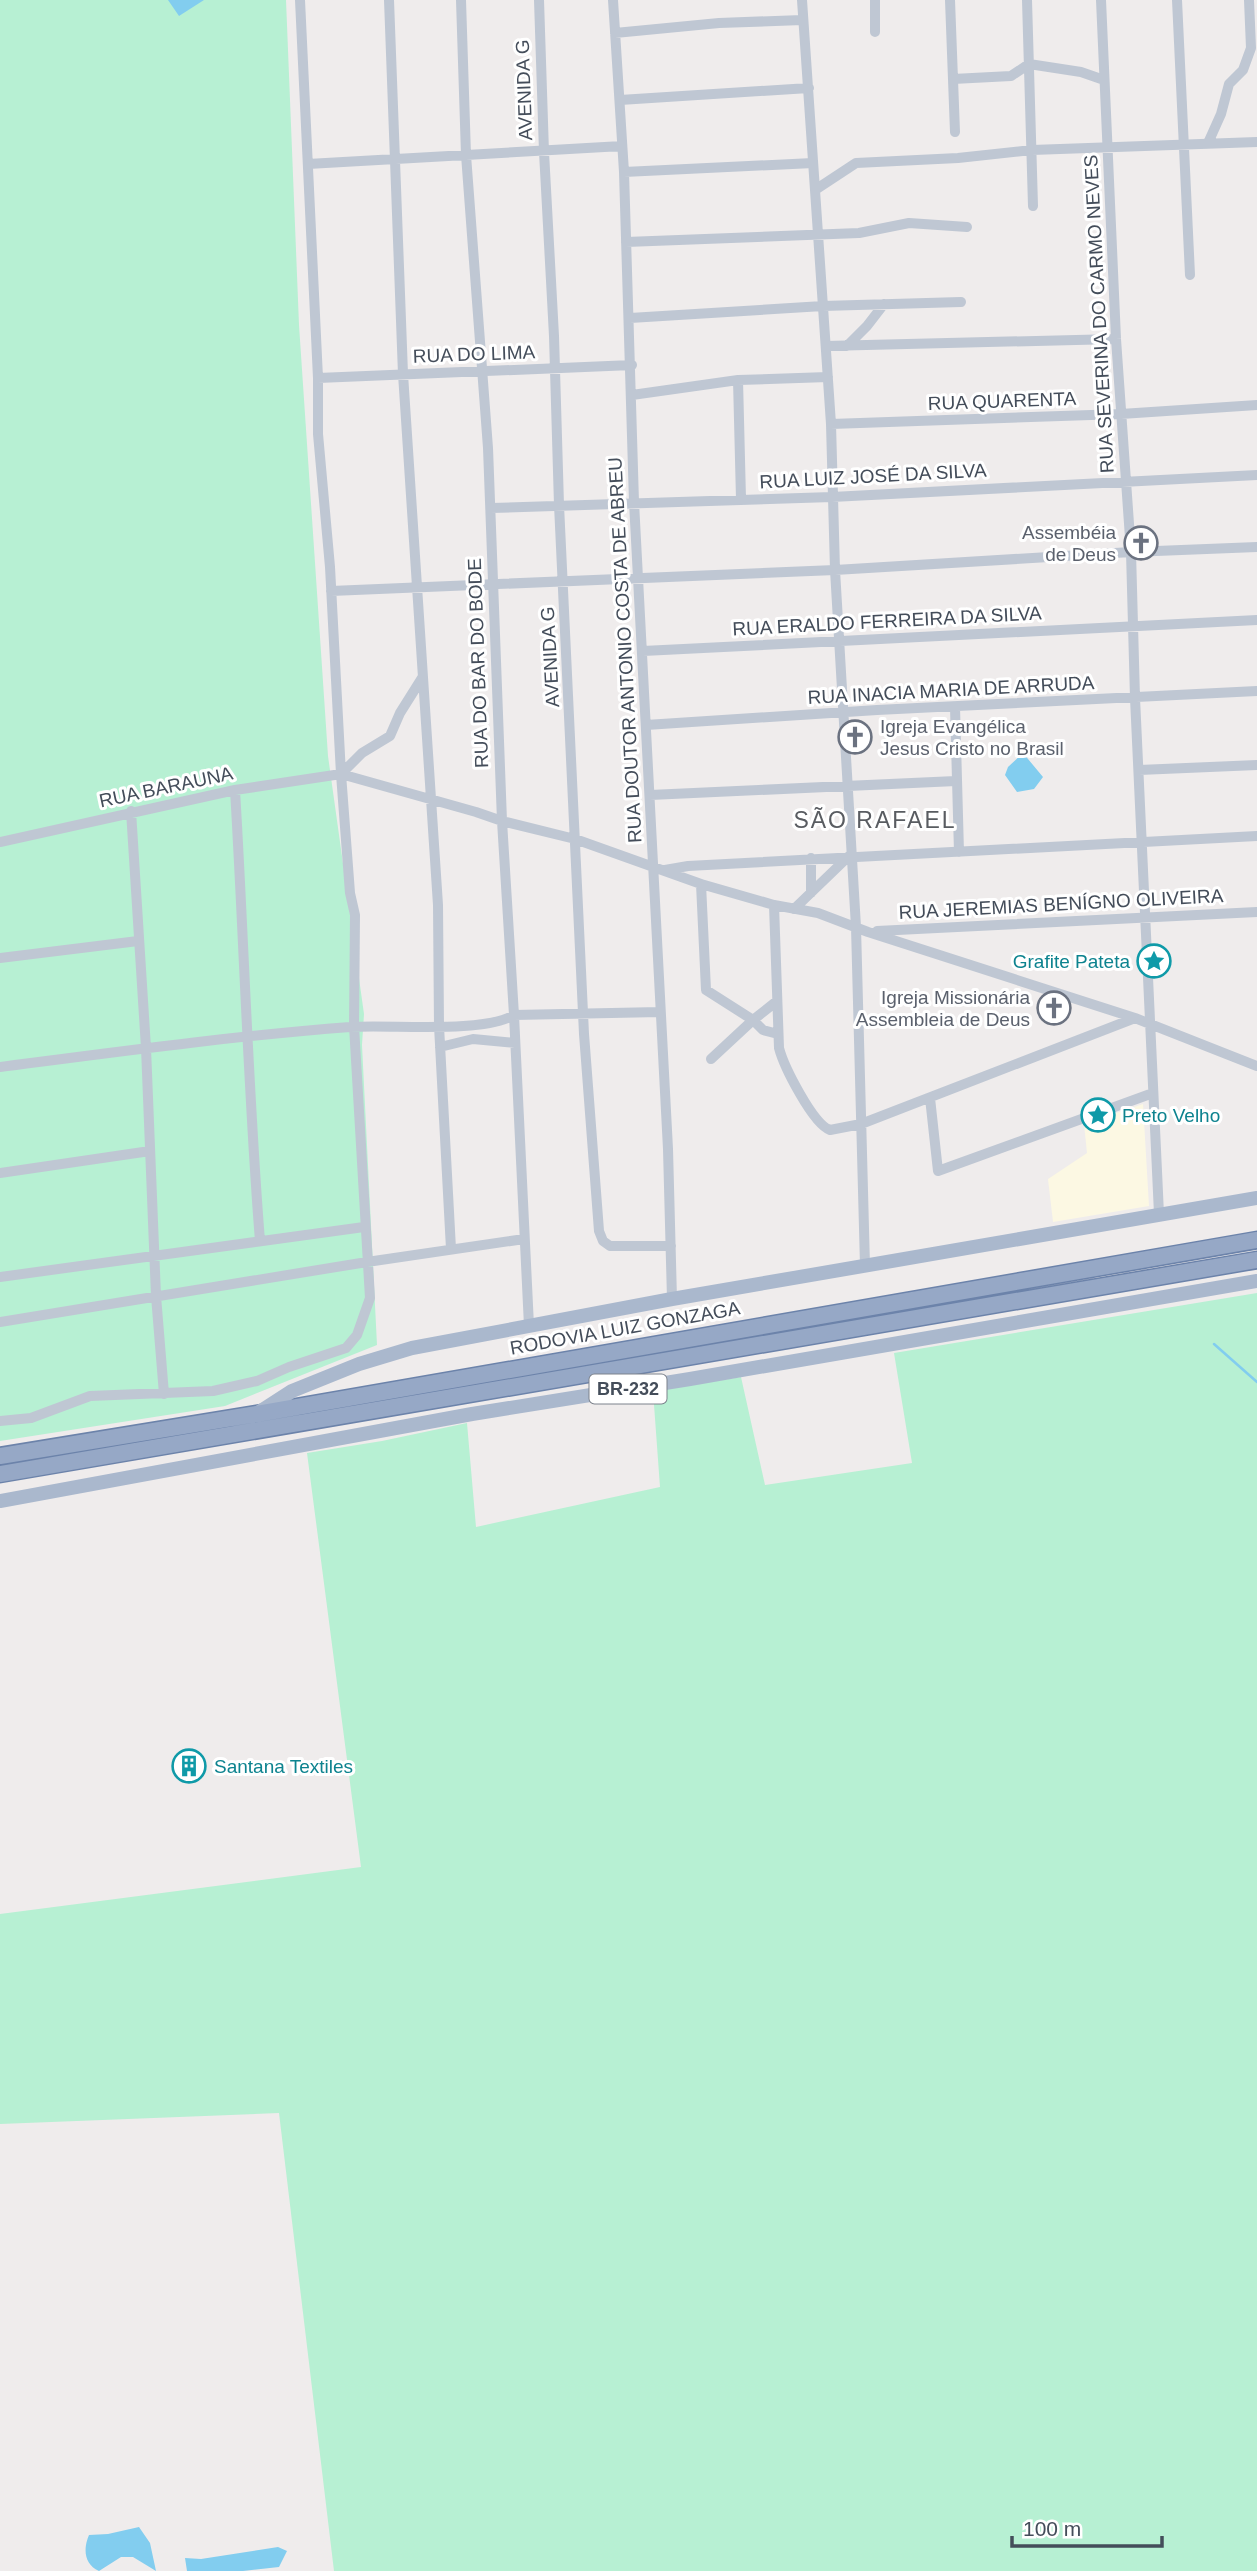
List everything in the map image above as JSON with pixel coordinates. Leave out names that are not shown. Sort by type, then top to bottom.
[{"type":"highway","name":"RODOVIA LUIZ GONZAGA","points":[[0,1456],[257,1414],[1257,1240]]},
{"type":"highway","name":"RODOVIA LUIZ GONZAGA","points":[[0,1474],[1257,1260]]},
{"type":"main road","points":[[257,1414],[292,1391],[359,1364],[412,1348],[672,1299],[1257,1198]]},
{"type":"main road","name":"BR-232","points":[[0,1501],[472,1414],[1257,1281]]},
{"type":"street","points":[[0,1421],[31,1418],[90,1396],[213,1391],[257,1381],[289,1367],[346,1349],[358,1335],[370,1298],[354,1026],[356,933],[341,774],[331,591],[320,458],[300,0]]},
{"type":"street","points":[[389,0],[403,374],[438,905],[439,1026],[451,1249]]},
{"type":"street","name":"RUA DO BAR DO BODE","points":[[461,0],[466,155],[491,508],[502,821],[529,1326]]},
{"type":"street","name":"AVENIDA G","points":[[539,0],[559,505],[592,1156],[601,1237],[610,1246],[671,1246]]},
{"type":"street","name":"RUA DOUTOR ANTONIO COSTA DE ABREU","points":[[613,0],[624,172],[638,578],[650,795],[657,869],[672,1299]]},
{"type":"street","points":[[802,0],[831,424],[838,641],[856,927],[865,1266]]},
{"type":"street","points":[[874,0],[875,32]]},
{"type":"street","points":[[950,0],[955,132]]},
{"type":"street","points":[[1027,0],[1033,206]]},
{"type":"street","name":"RUA SEVERINA DO CARMO NEVES","points":[[1101,0],[1116,339],[1131,552],[1142,842]]},
{"type":"street","points":[[1177,0],[1190,275]]},
{"type":"street","points":[[1208,144],[1230,84],[1243,70],[1251,48],[1249,0]]},
{"type":"street","points":[[615,33],[719,23],[802,20]]},
{"type":"street","points":[[953,79],[1011,76],[1029,64],[1082,72],[1104,80]]},
{"type":"street","points":[[620,100],[809,88]]},
{"type":"street","points":[[815,190],[856,163],[958,158],[1032,150],[1257,142]]},
{"type":"street","points":[[308,164],[622,146]]},
{"type":"street","points":[[624,172],[813,163]]},
{"type":"street","points":[[626,242],[817,236],[859,233],[909,223],[967,227]]},
{"type":"street","points":[[630,318],[823,306],[961,302]]},
{"type":"street","points":[[847,346],[884,304]]},
{"type":"street","points":[[826,346],[1116,339]]},
{"type":"street","name":"RUA DO LIMA","points":[[318,378],[632,365]]},
{"type":"street","points":[[632,395],[738,380],[828,377]]},
{"type":"street","points":[[738,380],[741,499]]},
{"type":"street","name":"RUA QUARENTA","points":[[831,424],[1121,414],[1257,405]]},
{"type":"street","name":"RUA LUIZ JOSÉ DA SILVA","points":[[491,508],[832,497],[1257,475]]},
{"type":"street","points":[[331,591],[835,570],[1257,547]]},
{"type":"street","name":"RUA ERALDO FERREIRA DA SILVA","points":[[643,651],[1257,620]]},
{"type":"street","points":[[341,774],[362,753],[390,736],[400,713],[422,677]]},
{"type":"street","name":"RUA INACIA MARIA DE ARRUDA","points":[[646,725],[1257,691]]},
{"type":"street","points":[[955,707],[959,852]]},
{"type":"street","points":[[1139,770],[1257,765]]},
{"type":"street","points":[[341,774],[502,821],[575,839],[701,884],[774,905],[818,913],[868,932],[1135,1018],[1257,1066]]},
{"type":"street","name":"RUA BARAUNA","points":[[0,842],[235,790],[341,774]]},
{"type":"street","points":[[650,795],[956,781]]},
{"type":"street","points":[[235,790],[260,1241]]},
{"type":"street","points":[[131,811],[146,1048],[156,1296],[164,1394]]},
{"type":"street","points":[[657,869],[811,858],[1257,836]]},
{"type":"street","points":[[1142,842],[1159,1214]]},
{"type":"street","points":[[794,909],[851,856]]},
{"type":"street","points":[[811,858],[811,893]]},
{"type":"street","points":[[701,884],[706,990],[753,1020],[763,1030],[778,1034]]},
{"type":"street","points":[[774,905],[779,1048],[786,1069],[824,1127],[838,1130],[862,1124],[1135,1018]]},
{"type":"street","name":"RUA JEREMIAS BENÍGNO OLIVEIRA","points":[[868,932],[1257,912]]},
{"type":"street","points":[[0,958],[138,941]]},
{"type":"street","points":[[711,1059],[777,1001]]},
{"type":"street","points":[[0,1067],[249,1036],[354,1026],[439,1026],[492,1022],[514,1015],[660,1012]]},
{"type":"street","points":[[440,1047],[473,1039],[515,1043]]},
{"type":"street","points":[[930,1098],[938,1171],[1153,1093]]},
{"type":"street","points":[[0,1173],[150,1152]]},
{"type":"street","points":[[0,1277],[364,1227]]},
{"type":"street","points":[[0,1322],[524,1239]]},
{"type":"shaded area","points":[[1143,1104],[1149,1206],[1053,1222],[1048,1179],[1087,1153],[1084,1124]]},
{"type":"green space","points":[[0,0],[286,0],[299,325],[328,756],[364,1014],[362,1045],[377,1345],[225,1406],[0,1441]]},
{"type":"green space","points":[[1257,1293],[1257,2571],[334,2571],[279,2113],[0,2124],[0,1914],[361,1867],[307,1453],[467,1423],[476,1527],[660,1487],[653,1391],[741,1377],[765,1485],[912,1463],[894,1353]]},
{"type":"water","points":[[168,0],[204,0],[179,16]]},
{"type":"water","points":[[1023,753],[1043,777],[1034,789],[1017,792],[1005,775],[1008,767]]},
{"type":"water","points":[[139,2527],[150,2543],[156,2571],[133,2557],[121,2557],[99,2571],[90,2564],[86,2551],[89,2535]]},
{"type":"water","points":[[278,2547],[287,2551],[279,2567],[243,2571],[187,2571],[185,2558],[201,2559]]},
{"type":"waterway","points":[[1214,1344],[1257,1382]]},
{"type":"place","name":"Assembéia de Deus","points":[[1141,543]]},
{"type":"place","name":"Igreja Evangélica Jesus Cristo no Brasil","points":[[855,737]]},
{"type":"place","name":"Grafite Pateta","points":[[1154,961]]},
{"type":"place","name":"Igreja Missionária Assembleia de Deus","points":[[1054,1008]]},
{"type":"place","name":"Preto Velho","points":[[1098,1115]]},
{"type":"place","name":"Santana Textiles","points":[[189,1766]]},
{"type":"district","name":"SÃO RAFAEL","points":[[875,820]]}]
